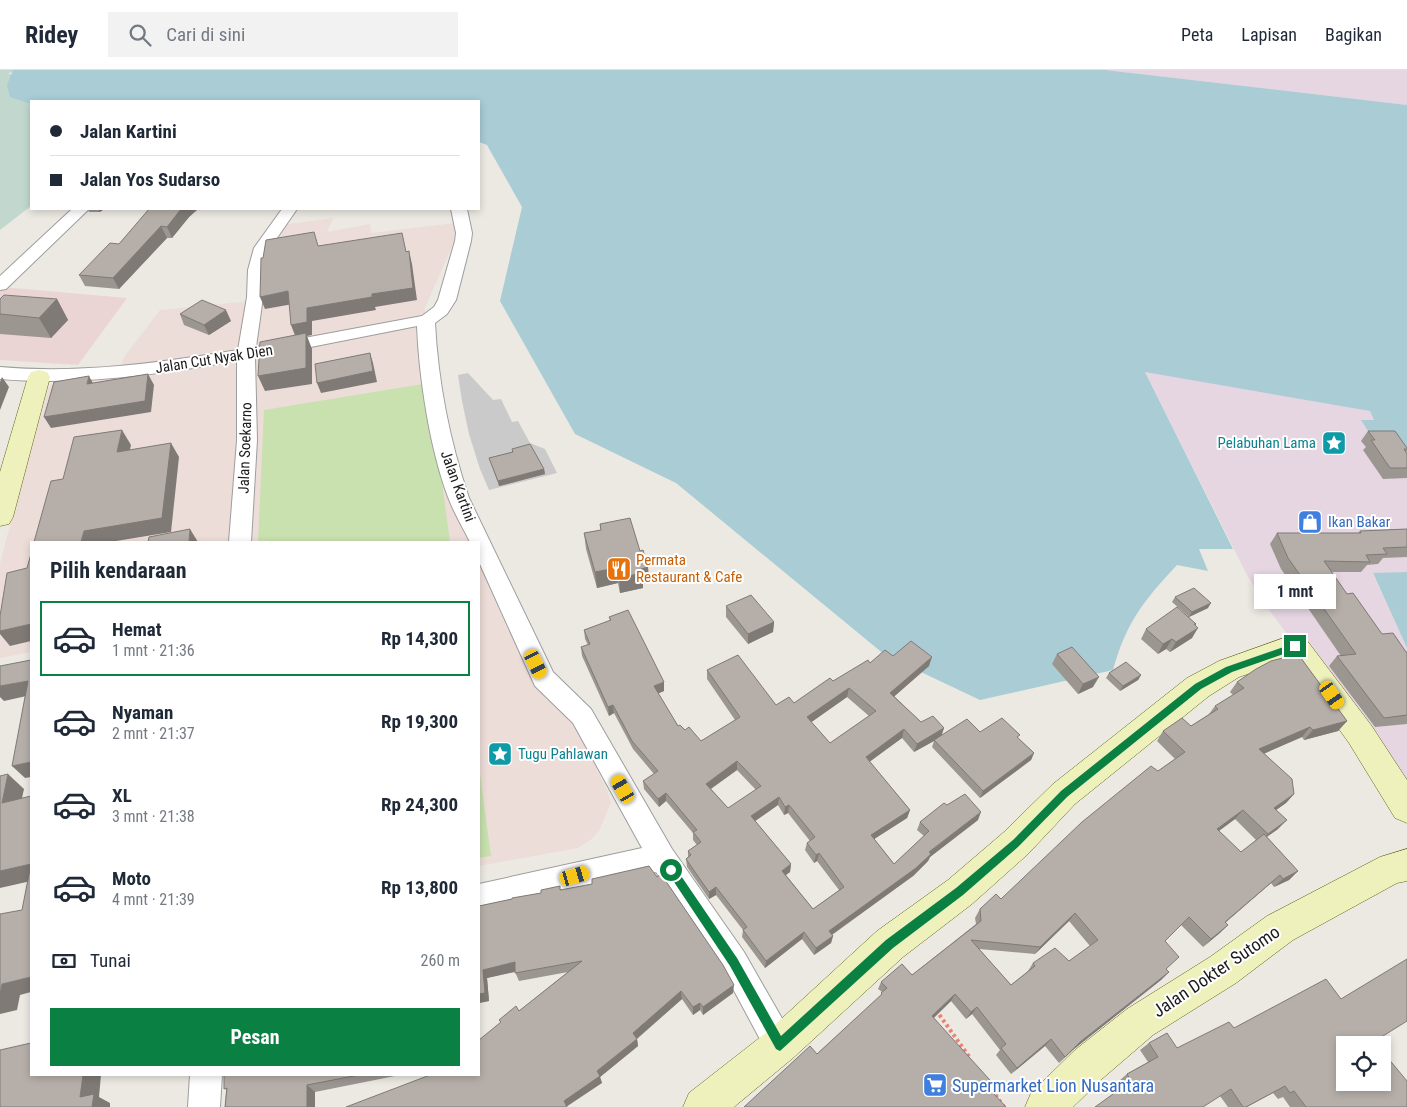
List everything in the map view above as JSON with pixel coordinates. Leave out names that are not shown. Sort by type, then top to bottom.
[{"type":"street","points":[[0,285],[80,210]]},
{"type":"street","name":"Jalan Soekarno","points":[[240,541],[247,440],[246,354],[255,296],[258,257],[288,210]]},
{"type":"street","points":[[426,321],[440,310],[446,300],[463,242],[464,233],[459,210]]},
{"type":"street","name":"Jalan Cut Nyak Dien","points":[[0,372],[58,378],[126,372],[246,354],[426,321]]},
{"type":"street","name":"Jalan Kartini","points":[[426,321],[427,348],[434,399],[444,446],[459,498],[479,541]]},
{"type":"street","points":[[0,517],[40,377]]},
{"type":"street","name":"Jalan Kartini","points":[[480,543],[544,679],[582,716],[662,858],[734,962],[780,1045]]},
{"type":"street","points":[[703,1107],[780,1045],[890,944],[960,892],[1016,843],[1064,794],[1198,687],[1229,669],[1295,646],[1360,734],[1407,808]]},
{"type":"street","points":[[480,898],[614,866],[662,858]]},
{"type":"street","name":"Jalan Dokter Sutomo","points":[[1045,1107],[1090,1064],[1140,1022],[1223,970],[1280,928],[1392,868],[1407,865]]},
{"type":"street","points":[[204,1107],[206,1076]]},
{"type":"path","points":[[930,1001],[976,1066]]},
{"type":"path","points":[[987,1082],[1004,1107]]},
{"type":"shaded area","points":[[1105,70],[1407,70],[1407,105],[1173,78]]},
{"type":"shaded area","points":[[333,218],[327,232],[370,224],[371,233],[455,223],[454,242],[425,308],[424,323],[450,466],[607,790],[611,803],[599,831],[592,839],[578,848],[480,866],[480,541],[30,541],[30,652],[0,658],[0,563],[30,448],[49,387],[63,377],[120,368],[124,357],[160,310],[249,301],[273,226]]},
{"type":"shaded area","points":[[2,287],[127,298],[78,365],[0,360],[0,289]]},
{"type":"shaded area","points":[[1142,366],[1370,411],[1374,420],[1362,420],[1407,468],[1407,572],[1373,574],[1407,648],[1407,809],[1306,659],[1269,610],[1247,575]]},
{"type":"shaded area","points":[[468,373],[493,400],[501,399],[512,422],[518,421],[530,443],[545,449],[557,473],[489,490],[469,434],[462,401],[458,375]]},
{"type":"green space","points":[[0,70],[16,70],[8,74],[274,100],[30,100],[30,207],[0,230]]},
{"type":"green space","points":[[429,383],[450,541],[258,541],[264,410]]},
{"type":"green space","points":[[480,774],[491,856],[480,858]]},
{"type":"water","points":[[13,70],[1105,70],[1407,105],[1407,468],[1370,434],[1361,420],[1374,420],[1370,411],[1145,372],[1233,549],[1199,549],[1208,571],[1177,565],[1146,601],[1130,625],[1113,670],[980,700],[885,655],[676,483],[575,434],[500,301],[522,207],[487,145],[480,142],[480,100],[30,100],[30,104],[10,97],[7,85]]},
{"type":"water","points":[[1407,572],[1407,648],[1373,573]]},
{"type":"building","points":[[148,210],[180,210],[167,227],[161,226],[113,278],[79,275],[110,243],[119,244]]},
{"type":"building","points":[[314,232],[318,246],[402,233],[406,252],[409,251],[413,288],[372,294],[372,297],[307,308],[307,322],[291,325],[288,291],[260,297],[261,258],[263,258],[266,240]]},
{"type":"building","points":[[4,295],[57,299],[39,318],[0,314],[0,299]]},
{"type":"building","points":[[202,300],[226,310],[204,325],[180,314]]},
{"type":"building","points":[[306,333],[306,368],[258,376],[260,342]]},
{"type":"building","points":[[370,353],[373,371],[317,383],[315,364]]},
{"type":"building","points":[[148,374],[145,401],[44,417],[54,382],[89,376],[87,384]]},
{"type":"building","points":[[122,430],[117,452],[171,443],[162,518],[84,531],[81,541],[34,541],[51,481],[63,479],[74,437]]},
{"type":"building","points":[[1368,431],[1395,431],[1407,448],[1404,449],[1407,454],[1407,468],[1390,468],[1371,440],[1375,440]]},
{"type":"building","points":[[530,444],[544,469],[498,481],[489,458],[513,452],[512,449]]},
{"type":"building","points":[[630,518],[640,551],[643,550],[648,567],[641,569],[642,573],[619,578],[616,568],[595,572],[584,533],[601,530],[600,524]]},
{"type":"building","points":[[190,529],[189,541],[148,541],[149,537]]},
{"type":"building","points":[[1407,529],[1407,547],[1383,548],[1387,554],[1366,555],[1370,562],[1324,561],[1347,594],[1353,593],[1382,634],[1393,633],[1407,652],[1407,715],[1384,718],[1337,656],[1356,654],[1288,558],[1277,533],[1361,533],[1360,531]]},
{"type":"building","points":[[30,558],[30,624],[0,631],[0,616],[7,573],[27,568]]},
{"type":"building","points":[[1194,588],[1211,603],[1192,612],[1175,597]]},
{"type":"building","points":[[751,595],[774,622],[748,634],[726,606]]},
{"type":"building","points":[[1177,607],[1198,628],[1176,642],[1172,639],[1163,644],[1146,629]]},
{"type":"building","points":[[628,610],[664,682],[654,686],[678,726],[680,725],[685,730],[689,727],[701,741],[740,717],[707,670],[738,655],[776,705],[789,697],[794,703],[830,678],[833,681],[868,660],[870,663],[885,650],[893,656],[911,641],[932,657],[890,693],[921,722],[933,716],[944,728],[917,744],[904,729],[866,757],[910,810],[871,835],[894,864],[929,831],[920,822],[944,803],[947,805],[965,794],[981,812],[929,852],[931,854],[916,868],[829,931],[833,936],[816,948],[804,932],[766,961],[743,930],[747,927],[716,887],[709,892],[686,859],[691,855],[688,851],[701,842],[693,832],[697,830],[666,793],[658,799],[643,781],[658,771],[632,741],[613,705],[608,707],[581,647],[590,644],[584,630],[611,620],[609,617]],"holes":[[[849,688],[876,711],[830,743],[807,717]],[[737,761],[761,786],[728,808],[706,784]],[[779,797],[785,807],[789,805],[815,837],[807,843],[816,855],[819,853],[844,887],[813,909],[782,871],[791,864],[751,816]]]},
{"type":"building","points":[[1072,647],[1099,677],[1083,684],[1057,654]]},
{"type":"building","points":[[1298,654],[1347,721],[1313,730],[1310,727],[1259,749],[1292,779],[1294,794],[1274,808],[1287,820],[1268,834],[1243,810],[1217,829],[1241,852],[1264,834],[1298,871],[1283,879],[1280,875],[1225,922],[1228,925],[1211,939],[1189,917],[1165,941],[1179,957],[1166,969],[1169,972],[1080,1042],[1065,1057],[1051,1039],[1017,1068],[1001,1048],[1006,1044],[977,1007],[971,1012],[955,994],[932,1016],[998,1089],[994,1094],[1006,1107],[744,1107],[810,1046],[817,1054],[882,994],[887,988],[881,982],[902,964],[912,975],[981,921],[980,909],[996,894],[1001,899],[1082,822],[1151,766],[1158,771],[1185,752],[1163,731],[1182,718],[1191,726],[1218,709],[1215,706],[1244,688],[1237,682],[1271,661]],"holes":[[[1075,913],[1098,940],[1069,961],[1055,948],[1033,963],[1035,966],[1011,985],[971,940],[1040,947]]]},
{"type":"building","points":[[30,660],[30,762],[12,766],[28,681],[0,686],[0,666]]},
{"type":"building","points":[[1126,662],[1141,675],[1123,686],[1109,673]]},
{"type":"building","points":[[1002,718],[1020,735],[1017,737],[1034,753],[983,791],[934,740],[967,719],[980,732]]},
{"type":"building","points":[[8,774],[2,803],[30,796],[30,864],[0,871],[0,776]]},
{"type":"building","points":[[649,866],[657,877],[661,874],[723,965],[734,985],[703,1007],[700,1003],[693,1007],[681,991],[633,1033],[637,1039],[597,1071],[600,1076],[564,1101],[567,1107],[346,1107],[427,1076],[480,1076],[480,1039],[501,1022],[499,1020],[516,1006],[519,1011],[582,961],[515,973],[515,962],[483,970],[485,993],[480,994],[480,906],[541,893],[541,890],[560,886],[560,890],[592,884],[592,879]]},
{"type":"building","points":[[30,869],[30,977],[2,984],[0,995],[0,914],[22,910]]},
{"type":"building","points":[[1407,959],[1407,1021],[1383,1036],[1336,1036],[1336,1091],[1391,1091],[1391,1062],[1407,1081],[1407,1107],[1306,1107],[1294,1091],[1290,1093],[1285,1086],[1246,1107],[1243,1107],[1231,1089],[1203,1107],[1095,1107],[1131,1081],[1127,1074],[1158,1057],[1149,1043],[1167,1033],[1177,1048],[1229,1022],[1234,1028],[1326,979],[1341,999]]},
{"type":"building","points":[[30,1043],[30,1076],[83,1076],[80,1097],[94,1094],[92,1107],[0,1107],[0,1050]]},
{"type":"building","points":[[224,1076],[354,1076],[307,1085],[307,1107],[225,1107],[227,1088],[224,1089]]},
{"type":"place","name":"Pelabuhan Lama","points":[[1334,443]]},
{"type":"place","name":"Ikan Bakar","points":[[1310,522]]},
{"type":"place","name":"Permata Restaurant & Cafe","points":[[619,569]]},
{"type":"place","name":"Tugu Pahlawan","points":[[500,754]]},
{"type":"place","name":"Supermarket Lion Nusantara","points":[[935,1085]]},
{"type":"route","points":[[671,870],[734,962],[780,1045],[890,944],[960,892],[1016,843],[1064,794],[1198,687],[1229,669],[1295,646]]}]
